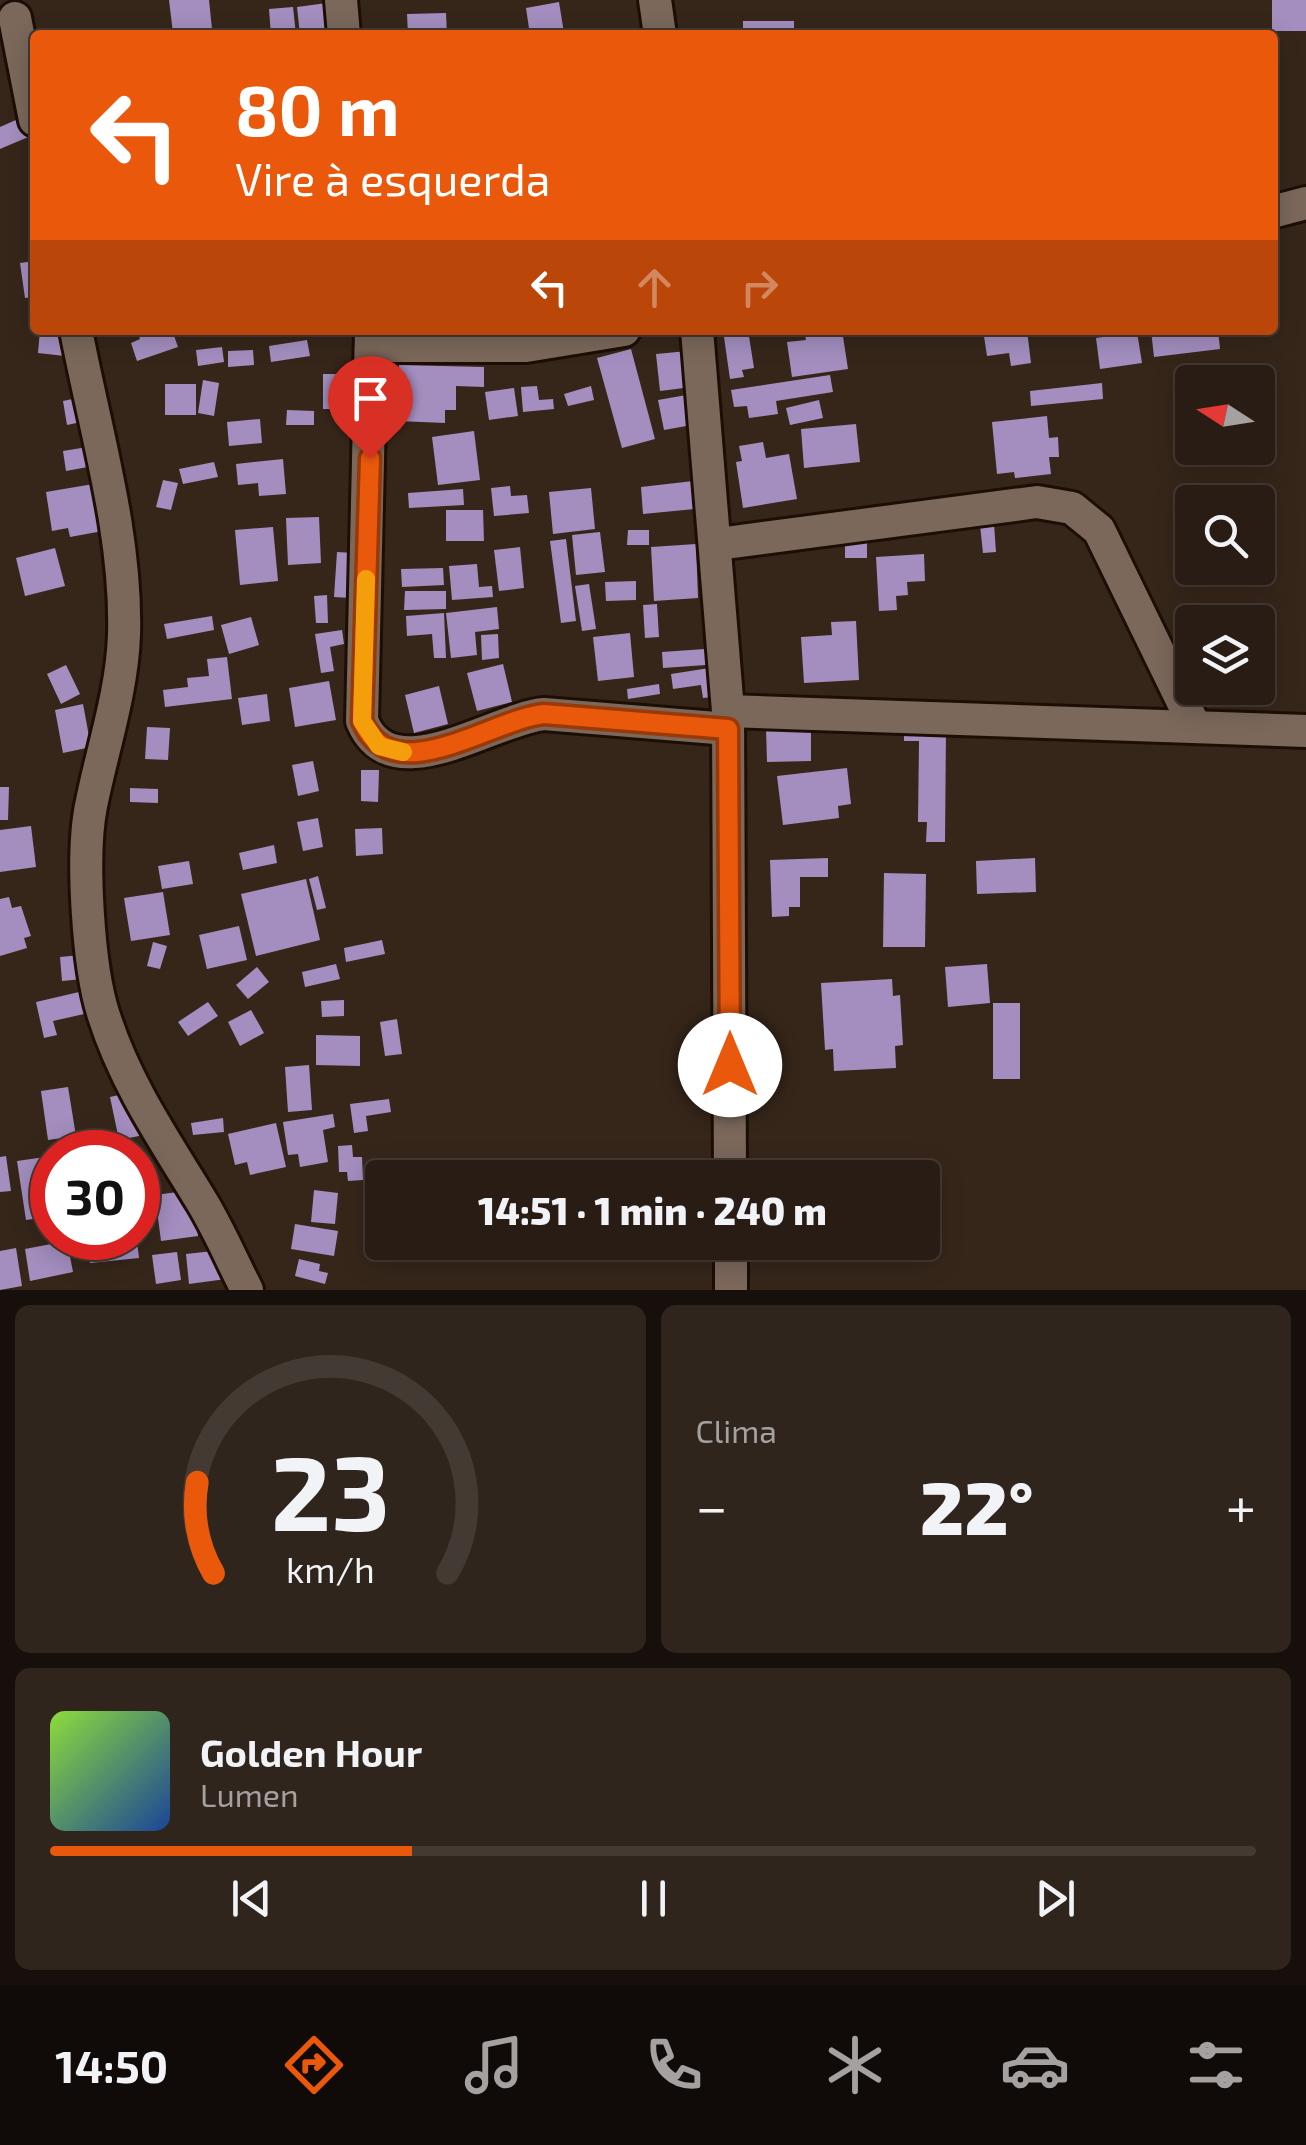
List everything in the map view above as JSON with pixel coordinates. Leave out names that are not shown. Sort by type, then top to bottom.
[{"type":"street","points":[[341,0],[344,30]]},
{"type":"street","points":[[655,0],[659,30]]},
{"type":"street","points":[[14,17],[30,95]]},
{"type":"street","points":[[1278,211],[1306,204]]},
{"type":"street","points":[[77,335],[124,579],[124,640],[88,836],[94,972],[103,1015],[142,1110],[204,1206],[247,1290]]},
{"type":"street","points":[[593,335],[526,346],[372,338],[362,721],[379,746],[406,753],[436,750],[525,716],[544,714],[1306,731]]},
{"type":"street","points":[[697,335],[718,544],[728,720],[730,1160]]},
{"type":"street","points":[[718,544],[1036,502],[1072,508],[1098,530],[1195,727]]},
{"type":"street","points":[[731,1260],[731,1290]]},
{"type":"building","points":[[169,0],[209,0],[212,29],[173,30]]},
{"type":"building","points":[[1272,0],[1306,0],[1306,31],[1272,30]]},
{"type":"building","points":[[559,2],[564,30],[529,30],[526,8]]},
{"type":"building","points":[[327,3],[330,30],[299,30],[297,7]]},
{"type":"building","points":[[293,7],[295,30],[271,30],[269,9]]},
{"type":"building","points":[[446,13],[447,30],[408,30],[407,14]]},
{"type":"building","points":[[743,21],[794,21],[794,30],[743,30]]},
{"type":"building","points":[[25,116],[30,136],[0,149],[0,127]]},
{"type":"building","points":[[30,262],[30,298],[25,298],[20,263]]},
{"type":"building","points":[[40,335],[67,335],[65,356],[38,353]]},
{"type":"building","points":[[139,335],[174,335],[178,347],[137,361],[131,343],[140,339]]},
{"type":"building","points":[[724,335],[749,335],[754,368],[742,370],[744,377],[730,379]]},
{"type":"building","points":[[805,335],[843,335],[848,369],[792,377],[787,342],[806,340]]},
{"type":"building","points":[[984,335],[1028,335],[1031,363],[1011,366],[1009,353],[987,356]]},
{"type":"building","points":[[1137,335],[1142,363],[1100,369],[1096,338]]},
{"type":"building","points":[[1152,335],[1219,335],[1220,349],[1154,357]]},
{"type":"building","points":[[307,340],[310,356],[271,362],[269,346]]},
{"type":"building","points":[[222,347],[224,362],[198,366],[196,350]]},
{"type":"building","points":[[631,349],[655,439],[622,448],[597,358]]},
{"type":"building","points":[[253,350],[254,365],[228,367],[228,351]]},
{"type":"building","points":[[688,351],[692,387],[660,391],[656,354]]},
{"type":"building","points":[[399,365],[484,367],[484,387],[456,386],[456,410],[445,410],[445,423],[398,421]]},
{"type":"building","points":[[323,374],[354,374],[354,409],[323,409]]},
{"type":"building","points":[[830,375],[833,392],[776,401],[778,414],[749,418],[747,406],[734,407],[731,390]]},
{"type":"building","points":[[203,380],[219,383],[214,416],[198,413]]},
{"type":"building","points":[[1102,383],[1103,399],[1031,406],[1030,391]]},
{"type":"building","points":[[165,384],[196,384],[196,415],[165,415]]},
{"type":"building","points":[[537,386],[539,400],[553,399],[554,409],[523,412],[521,387]]},
{"type":"building","points":[[591,386],[594,400],[568,406],[564,394]]},
{"type":"building","points":[[514,388],[518,416],[489,420],[485,392]]},
{"type":"building","points":[[698,393],[703,423],[664,430],[658,400]]},
{"type":"building","points":[[82,397],[86,421],[67,425],[63,401]]},
{"type":"building","points":[[819,400],[823,418],[790,425],[786,408]]},
{"type":"building","points":[[287,410],[314,411],[314,425],[286,425]]},
{"type":"building","points":[[1047,416],[1049,438],[1058,437],[1059,457],[1049,457],[1051,474],[1015,478],[1014,472],[997,474],[992,422]]},
{"type":"building","points":[[260,419],[262,443],[229,446],[227,422]]},
{"type":"building","points":[[856,424],[860,462],[804,468],[801,429]]},
{"type":"building","points":[[474,431],[480,480],[438,485],[432,437]]},
{"type":"building","points":[[763,442],[766,458],[789,454],[797,499],[743,508],[736,462],[742,461],[739,446]]},
{"type":"building","points":[[100,445],[104,464],[66,471],[63,451]]},
{"type":"building","points":[[283,459],[286,494],[259,496],[258,483],[238,485],[236,464]]},
{"type":"building","points":[[214,462],[218,477],[183,484],[179,469]]},
{"type":"building","points":[[163,480],[178,483],[171,510],[156,507]]},
{"type":"building","points":[[702,480],[705,508],[643,514],[641,487]]},
{"type":"building","points":[[111,481],[119,528],[70,537],[68,528],[52,531],[46,492]]},
{"type":"building","points":[[510,486],[511,496],[527,495],[529,513],[494,516],[491,488]]},
{"type":"building","points":[[591,488],[595,529],[553,534],[549,492]]},
{"type":"building","points":[[463,489],[464,505],[409,508],[408,493]]},
{"type":"building","points":[[446,510],[483,510],[484,541],[446,541]]},
{"type":"building","points":[[319,517],[321,563],[288,565],[286,518]]},
{"type":"building","points":[[994,524],[996,552],[983,553],[980,525]]},
{"type":"building","points":[[273,527],[278,581],[240,585],[235,530]]},
{"type":"building","points":[[628,530],[649,530],[649,545],[627,545]]},
{"type":"building","points":[[600,532],[605,572],[576,575],[572,535]]},
{"type":"building","points":[[845,536],[867,536],[867,558],[845,558]]},
{"type":"building","points":[[566,539],[576,621],[561,623],[550,541]]},
{"type":"building","points":[[696,544],[698,598],[654,601],[651,547]]},
{"type":"building","points":[[520,547],[524,588],[499,591],[494,550]]},
{"type":"building","points":[[55,548],[65,586],[25,596],[16,558]]},
{"type":"building","points":[[337,552],[371,554],[368,599],[334,597]]},
{"type":"building","points":[[924,554],[925,581],[907,582],[908,595],[896,596],[897,610],[879,611],[876,557]]},
{"type":"building","points":[[477,564],[479,587],[492,586],[493,597],[452,600],[449,566]]},
{"type":"building","points":[[443,568],[444,585],[402,587],[401,569]]},
{"type":"building","points":[[636,581],[636,600],[606,601],[605,582]]},
{"type":"building","points":[[589,584],[596,629],[582,631],[575,586]]},
{"type":"building","points":[[405,591],[446,591],[446,609],[404,610]]},
{"type":"building","points":[[327,595],[328,623],[316,623],[314,596]]},
{"type":"building","points":[[657,604],[659,637],[645,638],[643,605]]},
{"type":"building","points":[[497,607],[499,629],[475,632],[477,655],[451,658],[446,613]]},
{"type":"building","points":[[444,613],[446,658],[434,658],[432,634],[407,636],[406,616]]},
{"type":"building","points":[[212,616],[214,630],[167,639],[164,624]]},
{"type":"building","points":[[251,617],[259,645],[229,654],[221,625]]},
{"type":"building","points":[[856,621],[859,680],[804,683],[801,637],[832,635],[831,622]]},
{"type":"building","points":[[342,630],[344,644],[330,647],[334,671],[321,673],[315,634]]},
{"type":"building","points":[[630,633],[634,677],[598,681],[593,637]]},
{"type":"building","points":[[498,634],[499,658],[482,660],[481,635]]},
{"type":"building","points":[[719,648],[720,664],[663,668],[662,652]]},
{"type":"building","points":[[227,657],[232,699],[165,707],[163,690],[188,687],[187,678],[209,676],[207,659]]},
{"type":"building","points":[[503,664],[512,702],[477,711],[467,673]]},
{"type":"building","points":[[66,665],[80,694],[61,704],[47,674]]},
{"type":"building","points":[[716,667],[721,696],[703,698],[701,685],[673,689],[671,674]]},
{"type":"building","points":[[329,681],[336,720],[295,727],[289,688]]},
{"type":"building","points":[[659,684],[660,694],[628,699],[627,689]]},
{"type":"building","points":[[439,686],[448,724],[414,733],[405,695]]},
{"type":"building","points":[[267,694],[270,721],[242,725],[238,698]]},
{"type":"building","points":[[83,704],[91,747],[63,753],[55,710]]},
{"type":"building","points":[[147,727],[170,728],[168,760],[145,759]]},
{"type":"building","points":[[811,727],[811,761],[767,762],[766,728]]},
{"type":"building","points":[[904,730],[946,730],[945,842],[926,842],[927,822],[918,822],[919,741],[904,741]]},
{"type":"building","points":[[313,761],[319,791],[298,796],[292,765]]},
{"type":"building","points":[[847,768],[851,804],[838,806],[839,818],[783,825],[777,776]]},
{"type":"building","points":[[361,770],[379,770],[378,802],[361,801]]},
{"type":"building","points":[[0,787],[9,787],[8,820],[0,820]]},
{"type":"building","points":[[130,788],[158,789],[158,803],[130,802]]},
{"type":"building","points":[[318,818],[323,847],[303,851],[297,822]]},
{"type":"building","points":[[31,826],[36,867],[0,872],[0,830]]},
{"type":"building","points":[[382,828],[383,854],[356,856],[355,829]]},
{"type":"building","points":[[274,845],[277,863],[243,870],[239,853]]},
{"type":"building","points":[[828,858],[828,877],[800,877],[800,907],[789,907],[789,916],[772,917],[770,860]]},
{"type":"building","points":[[1035,858],[1036,892],[977,894],[976,861]]},
{"type":"building","points":[[189,861],[193,884],[162,889],[158,866]]},
{"type":"building","points":[[884,873],[926,874],[925,947],[883,947]]},
{"type":"building","points":[[318,876],[326,908],[317,910],[309,879]]},
{"type":"building","points":[[306,879],[320,940],[256,956],[241,894]]},
{"type":"building","points":[[163,892],[170,935],[131,941],[124,898]]},
{"type":"building","points":[[9,897],[12,908],[21,906],[31,936],[24,938],[27,948],[0,956],[0,899]]},
{"type":"building","points":[[239,926],[247,960],[207,969],[199,935]]},
{"type":"building","points":[[382,940],[385,954],[346,962],[344,948]]},
{"type":"building","points":[[153,942],[167,946],[160,969],[147,966]]},
{"type":"building","points":[[102,953],[104,977],[62,981],[60,957]]},
{"type":"building","points":[[336,964],[340,979],[305,987],[302,972]]},
{"type":"building","points":[[987,964],[990,1003],[948,1007],[945,967]]},
{"type":"building","points":[[257,967],[269,982],[248,999],[236,985]]},
{"type":"building","points":[[892,979],[893,996],[900,995],[903,1045],[895,1046],[896,1068],[834,1071],[833,1049],[825,1050],[821,983]]},
{"type":"building","points":[[79,992],[84,1014],[53,1021],[57,1035],[44,1038],[36,1002]]},
{"type":"building","points":[[344,1000],[344,1016],[322,1017],[321,1001]]},
{"type":"building","points":[[208,1002],[218,1016],[188,1036],[178,1022]]},
{"type":"building","points":[[993,1003],[1020,1003],[1020,1079],[993,1079]]},
{"type":"building","points":[[251,1010],[264,1033],[240,1046],[228,1022]]},
{"type":"building","points":[[397,1019],[402,1054],[385,1056],[380,1022]]},
{"type":"building","points":[[316,1035],[360,1036],[360,1066],[316,1065]]},
{"type":"building","points":[[309,1065],[312,1110],[288,1112],[285,1067]]},
{"type":"building","points":[[68,1087],[75,1130],[47,1130],[41,1091]]},
{"type":"building","points":[[141,1090],[148,1130],[117,1130],[110,1097]]},
{"type":"building","points":[[389,1099],[391,1112],[366,1116],[368,1131],[354,1133],[350,1104]]},
{"type":"building","points":[[333,1114],[335,1127],[323,1130],[328,1162],[300,1167],[298,1154],[288,1155],[283,1122]]},
{"type":"building","points":[[223,1118],[224,1132],[193,1135],[191,1123]]},
{"type":"building","points":[[276,1123],[286,1167],[250,1175],[247,1162],[235,1165],[228,1134]]},
{"type":"building","points":[[352,1145],[353,1157],[362,1157],[363,1180],[348,1181],[347,1172],[339,1172],[338,1146]]},
{"type":"building","points":[[6,1156],[11,1191],[0,1192],[0,1157]]},
{"type":"building","points":[[30,1159],[30,1219],[26,1220],[17,1161]]},
{"type":"building","points":[[193,1190],[198,1236],[161,1241],[160,1194]]},
{"type":"building","points":[[314,1190],[338,1193],[335,1224],[311,1222]]},
{"type":"building","points":[[295,1224],[338,1231],[334,1256],[291,1249]]},
{"type":"building","points":[[16,1248],[22,1286],[0,1290],[0,1251]]},
{"type":"building","points":[[30,1248],[30,1260],[71,1260],[73,1272],[30,1281],[25,1249]]},
{"type":"building","points":[[222,1250],[226,1279],[189,1284],[186,1254]]},
{"type":"building","points":[[177,1252],[181,1280],[156,1284],[153,1260],[160,1260],[160,1254]]},
{"type":"building","points":[[299,1259],[320,1264],[319,1271],[328,1273],[325,1284],[295,1276]]},
{"type":"slow traffic","points":[[366,579],[362,721],[379,746],[403,752]]},
{"type":"route","points":[[370,458],[362,721],[379,746],[406,753],[436,750],[525,716],[544,714],[728,729],[730,1065]]}]
